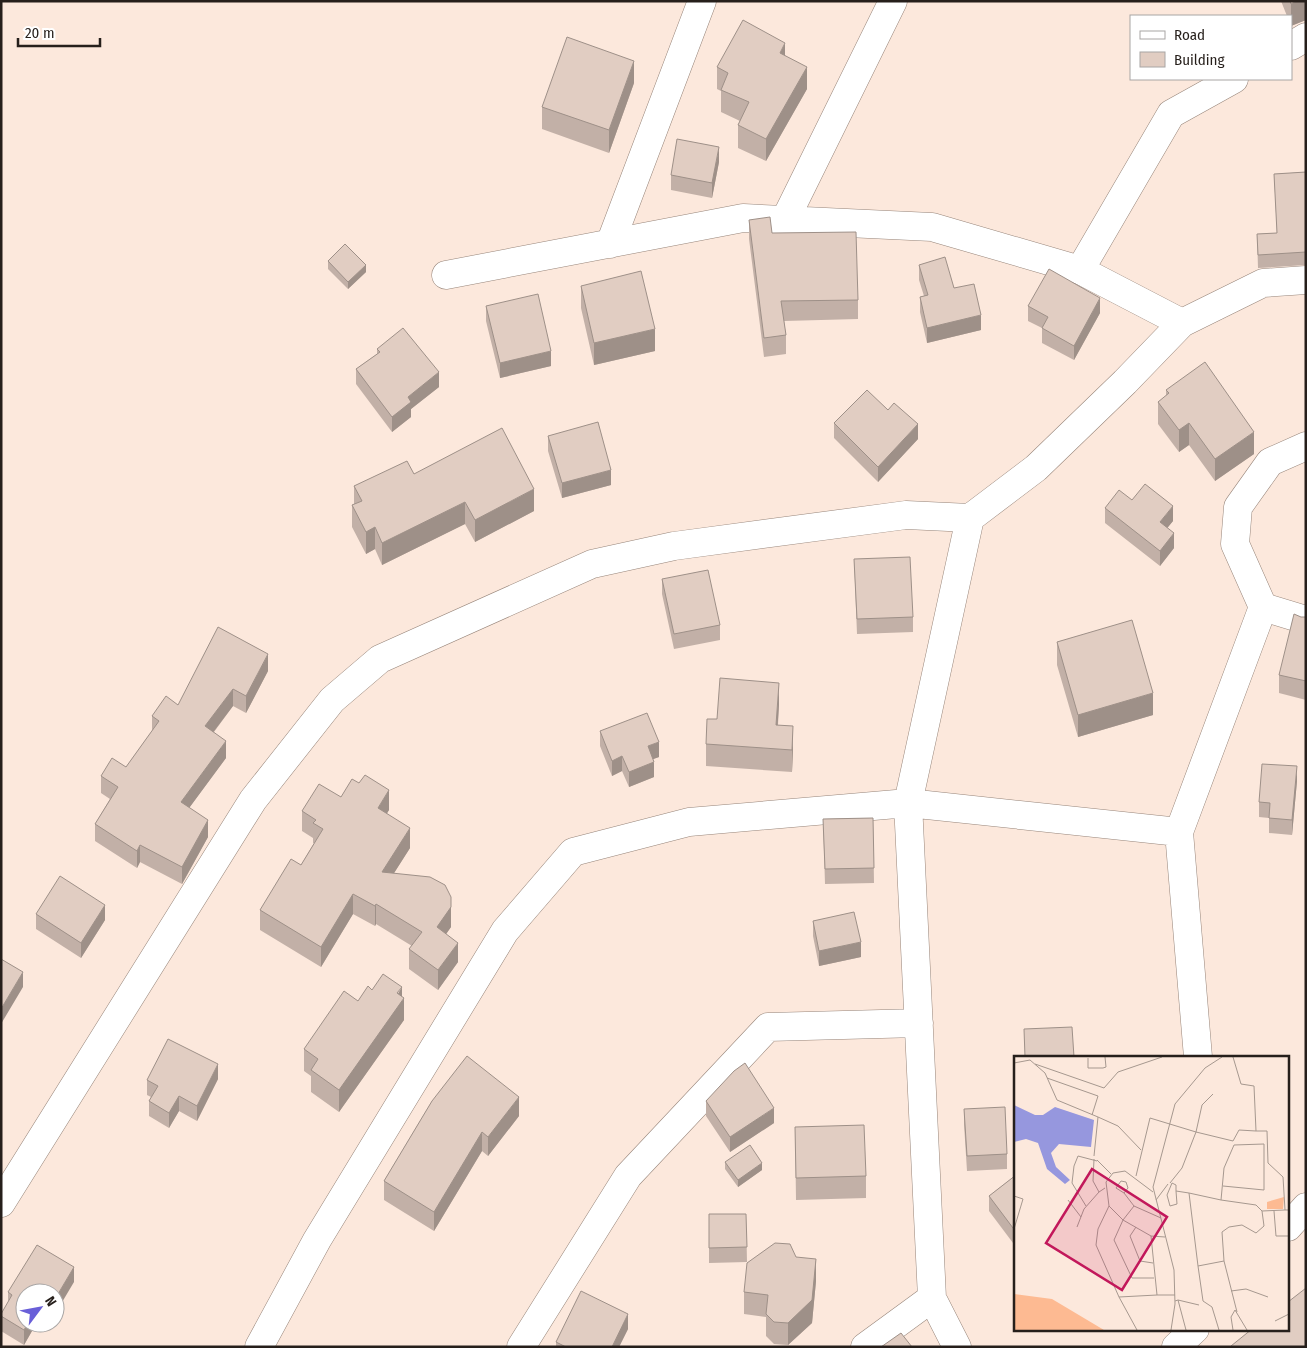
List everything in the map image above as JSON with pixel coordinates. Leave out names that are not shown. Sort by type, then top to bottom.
[{"type":"street","points":[[610,244],[702,1]]},
{"type":"street","points":[[785,220],[893,1]]},
{"type":"street","points":[[1292,45],[1306,38]]},
{"type":"street","points":[[1080,270],[1171,114],[1232,80]]},
{"type":"street","points":[[446,275],[744,218],[932,227],[1080,270],[1182,323]]},
{"type":"street","points":[[1,1202],[253,800],[332,700],[380,659],[592,564],[674,546],[906,516],[970,518],[1036,468],[1126,382],[1182,323],[1263,283],[1306,280]]},
{"type":"street","points":[[1198,1056],[1180,832],[1263,607],[1235,544],[1238,507],[1270,462],[1306,446]]},
{"type":"street","points":[[957,1347],[932,1298],[908,803],[970,518]]},
{"type":"street","points":[[1263,607],[1306,620]]},
{"type":"street","points":[[259,1347],[317,1240],[505,931],[573,852],[690,822],[908,803],[1180,832]]},
{"type":"street","points":[[521,1347],[628,1176],[768,1027],[919,1023]]},
{"type":"street","points":[[1290,1225],[1306,1207]]},
{"type":"street","points":[[865,1347],[932,1298]]},
{"type":"street","points":[[1176,1347],[1194,1330]]},
{"type":"building","points":[[743,20],[785,43],[780,53],[807,67],[766,139],[738,125],[749,102],[721,90],[728,73],[717,67]]},
{"type":"building","points":[[567,37],[634,61],[609,130],[542,107]]},
{"type":"building","points":[[677,139],[719,147],[712,183],[671,175]]},
{"type":"building","points":[[1306,172],[1306,252],[1258,255],[1257,234],[1277,233],[1274,174]]},
{"type":"building","points":[[770,217],[772,233],[856,232],[858,300],[781,301],[786,335],[764,338],[749,220]]},
{"type":"building","points":[[345,244],[366,265],[348,282],[328,261]]},
{"type":"building","points":[[945,257],[954,288],[974,284],[981,315],[927,328],[920,297],[928,295],[919,265]]},
{"type":"building","points":[[1049,269],[1100,298],[1074,346],[1042,328],[1048,317],[1028,306]]},
{"type":"building","points":[[641,271],[655,329],[594,343],[581,286]]},
{"type":"building","points":[[538,294],[551,351],[500,363],[486,306]]},
{"type":"building","points":[[403,328],[439,372],[408,397],[411,402],[392,417],[356,369],[380,352],[377,349]]},
{"type":"building","points":[[1205,362],[1254,432],[1215,459],[1189,423],[1179,430],[1158,402],[1169,393],[1166,390]]},
{"type":"building","points":[[867,390],[888,410],[894,403],[918,424],[878,467],[834,423]]},
{"type":"building","points":[[598,422],[611,470],[562,483],[548,436]]},
{"type":"building","points":[[502,428],[534,489],[475,520],[465,502],[382,543],[375,527],[366,532],[352,505],[362,501],[354,486],[407,461],[414,474]]},
{"type":"building","points":[[1145,484],[1173,506],[1160,522],[1174,533],[1160,551],[1105,508],[1119,490],[1132,500]]},
{"type":"building","points":[[910,557],[913,617],[857,619],[854,559]]},
{"type":"building","points":[[708,570],[720,625],[674,634],[662,579]]},
{"type":"building","points":[[1294,614],[1306,617],[1306,681],[1279,675]]},
{"type":"building","points":[[1132,620],[1153,693],[1078,715],[1057,642]]},
{"type":"building","points":[[218,627],[268,654],[246,696],[233,689],[205,726],[226,741],[181,802],[208,820],[182,867],[140,845],[137,851],[95,824],[118,787],[101,776],[112,758],[126,767],[159,721],[152,716],[166,696],[178,705]]},
{"type":"building","points":[[720,678],[779,683],[776,725],[793,726],[792,750],[706,744],[707,719],[717,719]]},
{"type":"building","points":[[647,713],[659,742],[648,746],[654,762],[629,772],[622,756],[612,761],[600,731]]},
{"type":"building","points":[[1262,764],[1297,766],[1292,820],[1269,818],[1270,803],[1259,802]]},
{"type":"building","points":[[365,775],[389,790],[378,808],[410,828],[382,872],[430,877],[445,885],[451,897],[451,907],[437,927],[458,943],[438,970],[409,949],[422,932],[376,904],[375,906],[353,894],[321,947],[260,910],[291,859],[301,865],[323,829],[313,823],[316,820],[302,811],[319,784],[341,797],[352,779],[359,783]]},
{"type":"building","points":[[873,818],[874,868],[825,869],[823,819]]},
{"type":"building","points":[[60,876],[105,905],[81,943],[36,914]]},
{"type":"building","points":[[854,912],[861,942],[819,951],[813,921]]},
{"type":"building","points":[[1,959],[23,972],[1,1009]]},
{"type":"building","points":[[383,974],[402,987],[397,993],[404,998],[339,1090],[311,1070],[318,1059],[304,1049],[344,991],[358,1001],[368,986],[372,990]]},
{"type":"building","points":[[1072,1027],[1074,1056],[1025,1056],[1024,1029]]},
{"type":"building","points":[[168,1039],[218,1064],[197,1106],[179,1096],[169,1113],[149,1101],[158,1086],[147,1080]]},
{"type":"building","points":[[467,1056],[519,1097],[488,1137],[482,1132],[434,1212],[384,1181],[432,1101]]},
{"type":"building","points":[[745,1063],[774,1108],[730,1137],[706,1101],[734,1071]]},
{"type":"building","points":[[1005,1107],[1007,1154],[967,1156],[964,1109]]},
{"type":"building","points":[[864,1125],[866,1176],[796,1178],[795,1127]]},
{"type":"building","points":[[750,1145],[762,1163],[738,1180],[725,1162]]},
{"type":"building","points":[[1014,1177],[1014,1229],[989,1196]]},
{"type":"building","points":[[709,1214],[746,1214],[747,1247],[709,1248]]},
{"type":"building","points":[[775,1243],[790,1244],[796,1257],[816,1259],[812,1300],[788,1323],[774,1322],[766,1314],[768,1295],[744,1292],[747,1263]]},
{"type":"building","points":[[37,1245],[74,1267],[64,1283],[15,1283],[15,1325],[1,1316],[12,1295],[8,1292]]},
{"type":"building","points":[[1306,1288],[1306,1347],[1231,1347],[1251,1330],[1290,1330],[1290,1300]]},
{"type":"building","points":[[581,1291],[628,1314],[612,1347],[566,1347],[556,1342]]},
{"type":"building","points":[[901,1333],[912,1347],[881,1347]]}]
